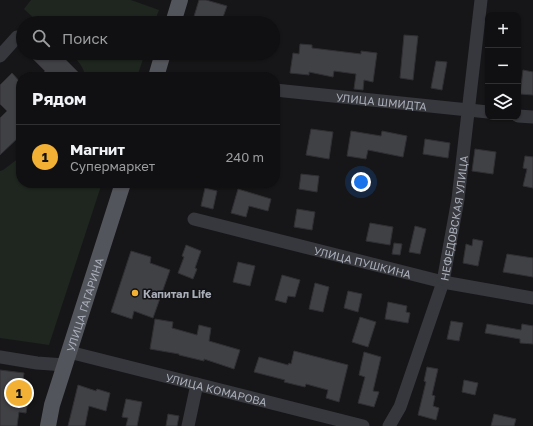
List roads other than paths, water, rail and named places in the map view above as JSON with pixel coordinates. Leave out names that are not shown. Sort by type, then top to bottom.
[{"type":"main road","points":[[175,16],[180,0]]},
{"type":"main road","points":[[157,72],[161,60]]},
{"type":"main road","name":"УЛИЦА ГАГАРИНА","points":[[48,426],[52,405],[120,188]]},
{"type":"street","name":"НЕФЕДОВСКАЯ УЛИЦА","points":[[389,426],[400,407],[443,282],[458,199],[481,0]]},
{"type":"street","points":[[0,56],[16,38]]},
{"type":"street","name":"УЛИЦА ШМИДТА","points":[[280,91],[485,112]]},
{"type":"street","points":[[521,116],[533,117]]},
{"type":"street","name":"УЛИЦА ПУШКИНА","points":[[194,219],[443,282],[533,298]]},
{"type":"street","name":"УЛИЦА КОМАРОВА","points":[[0,357],[37,363],[67,359],[197,384],[363,426]]},
{"type":"street","points":[[188,426],[197,384]]},
{"type":"place","name":"Капитал Life","points":[[135,293]]},
{"type":"place","name":"Магнит","points":[[19,393]]}]
